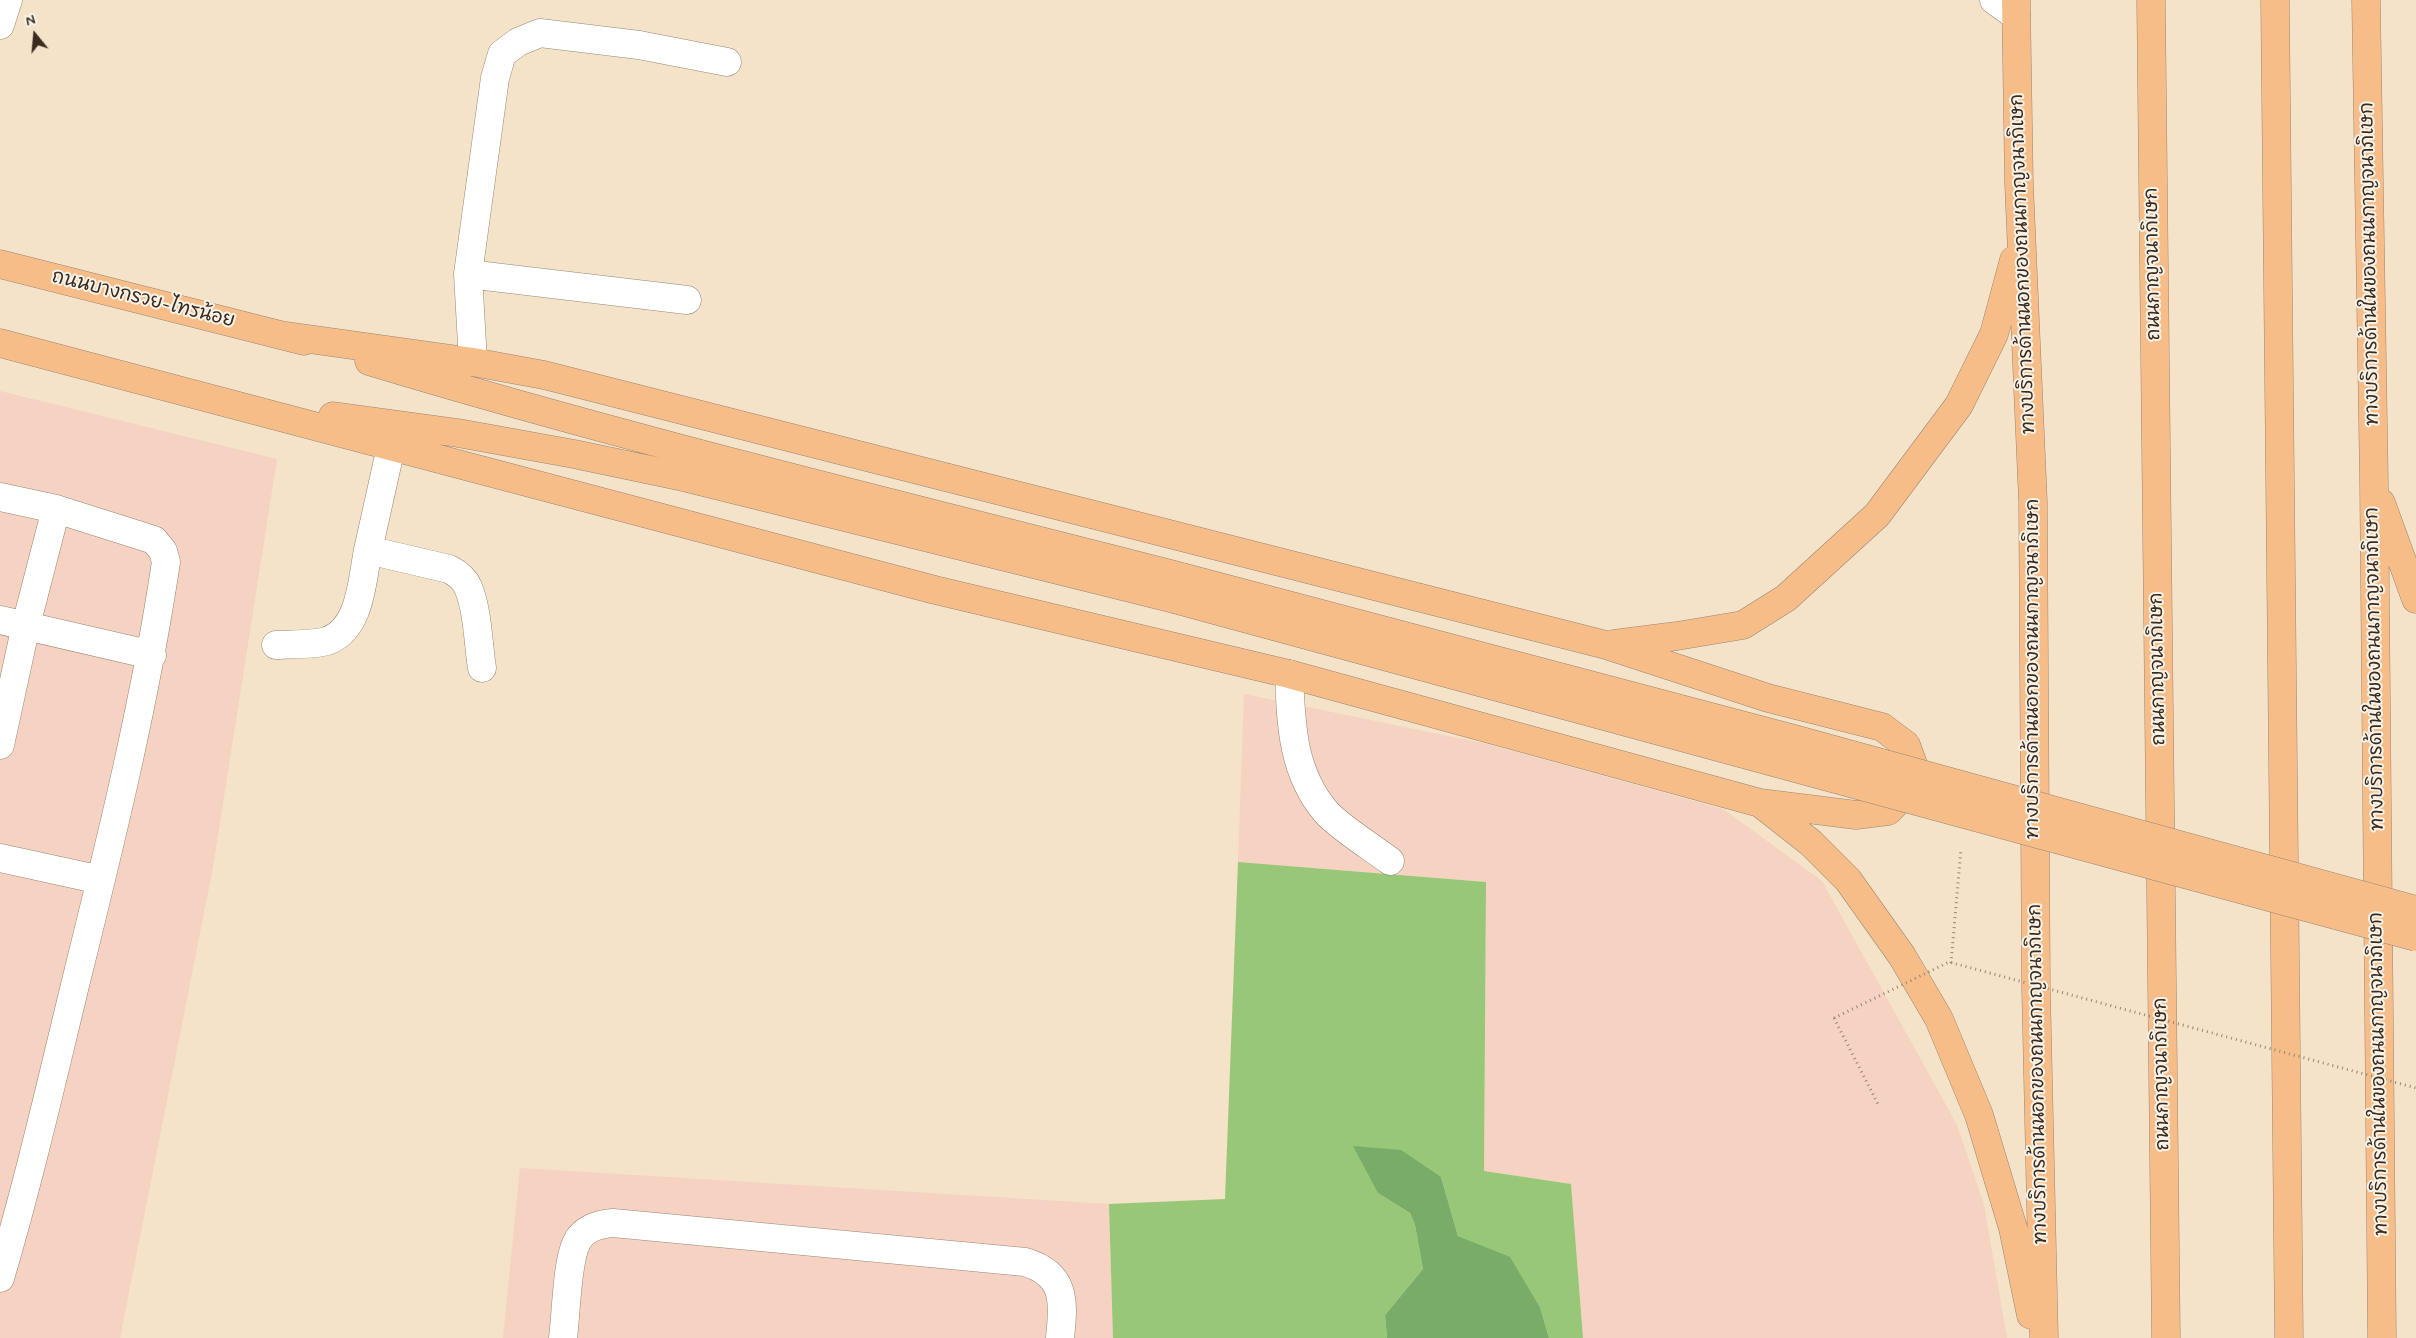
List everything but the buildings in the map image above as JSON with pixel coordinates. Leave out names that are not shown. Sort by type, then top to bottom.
[{"type":"main road","name":"ถนนกาญจนาภิเษก","points":[[2151,0],[2166,1338]]},
{"type":"main road","points":[[2275,0],[2289,1338]]},
{"type":"main road","name":"ทางบริการด้านในของถนนกาญจนาภิเษก","points":[[2366,0],[2374,483],[2382,1338]]},
{"type":"main road","name":"ทางบริการด้านนอกของถนนกาญจนาภิเษก","points":[[2016,8],[2021,234],[2033,502],[2036,989],[2044,1338]]},
{"type":"main road","points":[[1606,645],[1677,636],[1743,624],[1786,598],[1877,515],[1959,405],[1994,334],[2021,234]]},
{"type":"main road","name":"ถนนบางกรวย-ไทรน้อย","points":[[0,264],[287,336]]},
{"type":"main road","points":[[0,343],[235,403],[390,447],[935,590],[1289,674],[1760,803],[1856,815],[1888,811],[1908,791],[1915,770],[1906,745],[1882,727],[1768,698],[1606,645],[700,412],[544,375],[473,362],[287,336]]},
{"type":"main road","points":[[287,336],[486,396],[1178,588],[2416,937]]},
{"type":"main road","points":[[235,403],[458,433],[574,454],[1178,588],[1788,738],[2416,910]]},
{"type":"main road","points":[[2374,483],[2416,600]]},
{"type":"main road","points":[[1760,803],[1811,843],[1848,880],[1902,956],[1939,1019],[1979,1115],[2012,1228],[2035,1338]]},
{"type":"street","points":[[0,25],[8,0]]},
{"type":"street","points":[[1994,0],[2016,8]]},
{"type":"street","points":[[473,362],[468,274],[495,78],[502,54],[518,42],[540,33],[639,45],[727,62]]},
{"type":"street","points":[[468,274],[687,300]]},
{"type":"street","points":[[276,645],[326,641],[346,629],[355,609],[390,447]]},
{"type":"street","points":[[0,497],[56,509],[154,540],[163,551],[166,562],[152,655],[113,837],[20,1211],[0,1278]]},
{"type":"street","points":[[0,745],[13,623],[56,509]]},
{"type":"street","points":[[368,550],[449,569],[460,575],[468,586],[473,606],[482,668]]},
{"type":"street","points":[[13,623],[152,655]]},
{"type":"street","points":[[1289,674],[1295,751],[1307,783],[1327,813],[1390,861]]},
{"type":"street","points":[[0,858],[101,880]]},
{"type":"street","points":[[563,1338],[572,1255],[577,1241],[592,1228],[600,1224],[613,1223],[1025,1262],[1048,1273],[1058,1286],[1063,1309],[1060,1338]]},
{"type":"path","points":[[1951,963],[1958,891]]},
{"type":"path","points":[[1879,1106],[1834,1018],[1951,963],[2416,1088]]},
{"type":"shaded area","points":[[0,391],[277,459],[213,867],[120,1338],[0,1338]]},
{"type":"shaded area","points":[[1244,694],[1487,744],[1723,809],[1822,881],[1957,1125],[1984,1205],[2007,1338],[1583,1338],[1571,1184],[1484,1171],[1486,882],[1238,862]]},
{"type":"shaded area","points":[[520,1168],[1109,1204],[1113,1338],[503,1338]]},
{"type":"green space","points":[[1238,862],[1486,882],[1484,1171],[1571,1184],[1583,1338],[1549,1338],[1540,1307],[1510,1258],[1458,1236],[1441,1177],[1378,1193],[1410,1213],[1415,1225],[1423,1269],[1385,1315],[1387,1338],[1113,1338],[1109,1204],[1225,1199]]},
{"type":"green space","points":[[1353,1146],[1401,1150],[1441,1177],[1458,1236],[1510,1257],[1540,1307],[1549,1338],[1387,1338],[1385,1315],[1423,1269],[1415,1225],[1410,1213],[1378,1193]]}]
